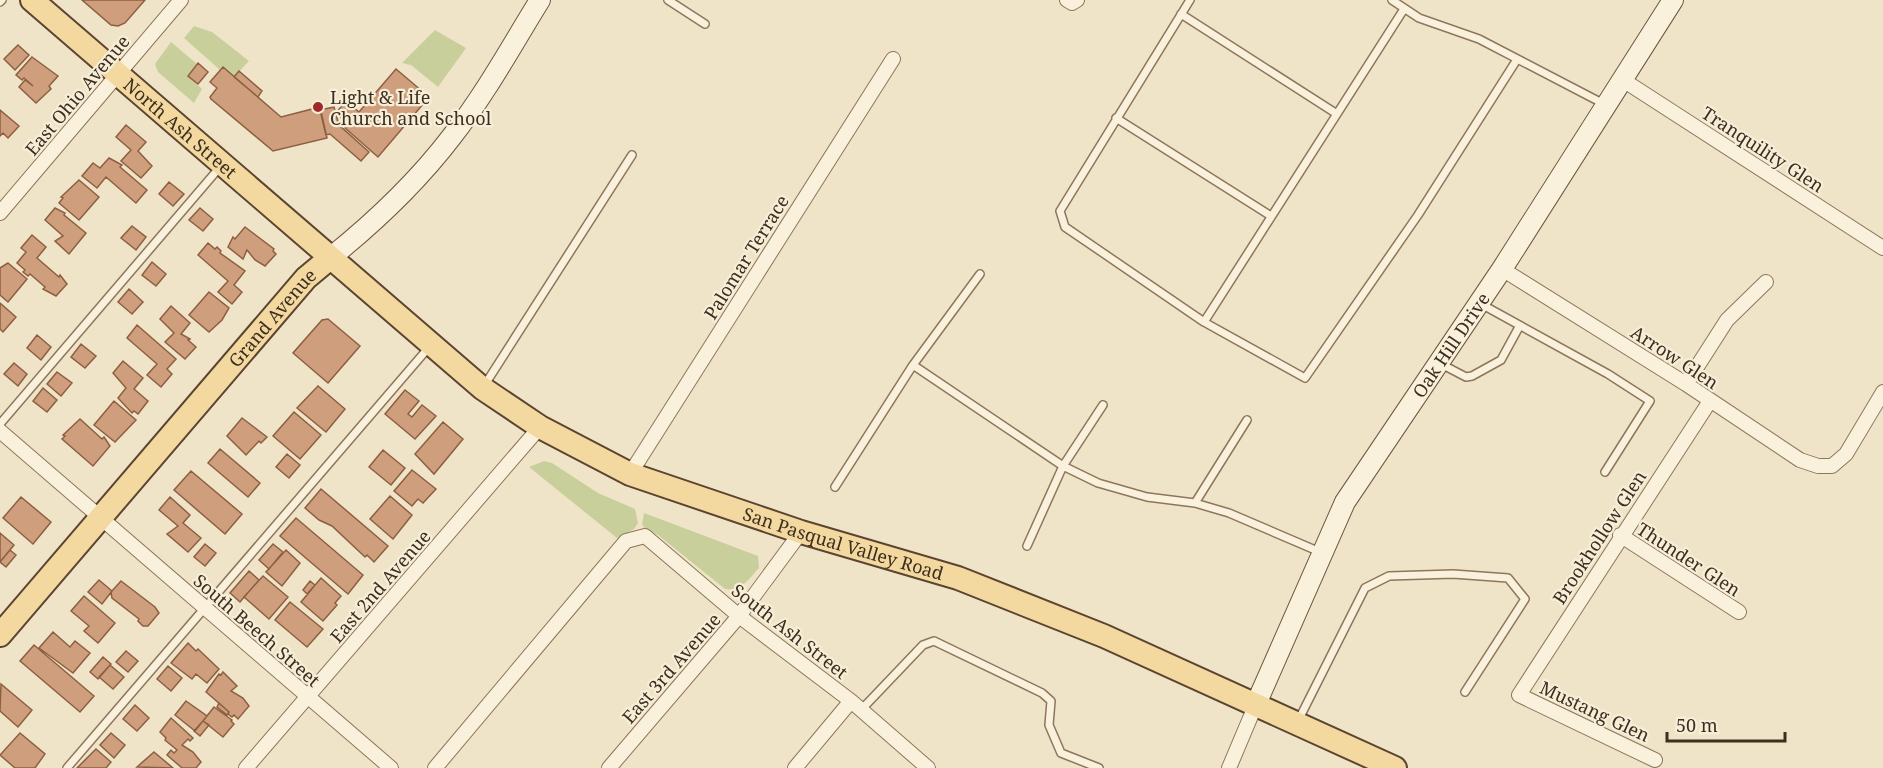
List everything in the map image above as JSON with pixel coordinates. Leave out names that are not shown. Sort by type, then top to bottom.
[{"type":"main road","name":"North Ash Street","points":[[32,0],[330,258]]},
{"type":"main road","name":"San Pasqual Valley Road","points":[[330,258],[482,388],[540,427],[630,474],[801,532],[958,578],[1104,636],[1395,768]]},
{"type":"main road","name":"Grand Avenue","points":[[0,635],[306,278],[330,258]]},
{"type":"street","name":"East Ohio Avenue","points":[[0,213],[181,0]]},
{"type":"street","name":"Grand Avenue","points":[[330,258],[361,233],[416,179],[453,136],[540,0]]},
{"type":"street","points":[[1067,0],[1072,3],[1077,0]]},
{"type":"street","name":"Oak Hill Drive","points":[[1256,704],[1320,552],[1345,502],[1502,269],[1673,0]]},
{"type":"street","name":"Palomar Terrace","points":[[630,474],[893,59]]},
{"type":"street","name":"Tranquility Glen","points":[[1623,80],[1883,248]]},
{"type":"street","name":"Arrow Glen","points":[[1502,269],[1686,384],[1800,460],[1818,466],[1832,466],[1846,454],[1883,392]]},
{"type":"street","points":[[1686,384],[1727,320],[1766,282]]},
{"type":"street","name":"Brookhollow Glen","points":[[1519,695],[1710,400]]},
{"type":"street","name":"East 2nd Avenue","points":[[246,768],[540,427]]},
{"type":"street","name":"South Beech Street","points":[[0,431],[307,698],[392,768]]},
{"type":"street","name":"East 3rd Avenue","points":[[609,768],[739,616],[801,532]]},
{"type":"street","name":"Thunder Glen","points":[[1620,536],[1739,612]]},
{"type":"street","name":"South Ash Street","points":[[435,768],[626,541],[636,537],[650,538],[739,616],[856,706],[928,768]]},
{"type":"street","name":"Mustang Glen","points":[[1519,695],[1655,760]]},
{"type":"street","points":[[1229,768],[1256,704]]},
{"type":"street","points":[[795,768],[856,706]]},
{"type":"lane","points":[[668,0],[705,24]]},
{"type":"lane","points":[[1190,0],[1060,211],[1065,227],[1204,322],[1305,378],[1418,215],[1516,61]]},
{"type":"lane","points":[[1392,0],[1419,18],[1479,39],[1516,61],[1607,106]]},
{"type":"lane","points":[[1204,322],[1404,9]]},
{"type":"lane","points":[[1181,14],[1337,114]]},
{"type":"lane","points":[[1116,118],[1271,216]]},
{"type":"lane","points":[[482,388],[632,155]]},
{"type":"lane","points":[[0,424],[222,165]]},
{"type":"lane","points":[[835,487],[913,365],[980,274]]},
{"type":"lane","points":[[1479,303],[1579,358],[1650,401],[1605,472]]},
{"type":"lane","points":[[1438,363],[1466,377],[1472,376],[1501,360],[1520,327]]},
{"type":"lane","points":[[67,768],[432,344]]},
{"type":"lane","points":[[913,365],[1063,466],[1098,483],[1147,497],[1195,503],[1229,513],[1320,552]]},
{"type":"lane","points":[[1027,546],[1063,466],[1103,405]]},
{"type":"lane","points":[[1195,503],[1247,420]]},
{"type":"lane","points":[[1296,723],[1365,588],[1389,576],[1453,574],[1508,578],[1525,599],[1465,692]]},
{"type":"lane","points":[[856,706],[876,694],[923,645],[934,641],[1042,693],[1051,701],[1050,725],[1060,753],[1099,768]]},
{"type":"green space","points":[[194,26],[212,32],[249,61],[234,77],[223,67],[220,70],[184,38]]},
{"type":"green space","points":[[435,30],[466,48],[438,87],[411,65],[402,63]]},
{"type":"green space","points":[[171,42],[197,64],[188,76],[202,89],[194,103],[158,72],[155,64]]},
{"type":"green space","points":[[544,461],[552,463],[598,493],[635,509],[638,523],[634,529],[617,538],[529,467]]},
{"type":"green space","points":[[644,513],[758,556],[759,568],[740,587],[725,589],[658,535],[645,529],[642,524]]},
{"type":"building","points":[[82,0],[145,0],[125,23],[118,26],[111,25]]},
{"type":"building","points":[[18,45],[29,55],[15,70],[4,59]]},
{"type":"building","points":[[32,57],[58,76],[49,86],[51,89],[36,103],[19,87],[25,80],[33,86],[24,78],[22,80],[16,75]]},
{"type":"building","points":[[198,63],[208,72],[198,84],[188,76]]},
{"type":"building","points":[[223,67],[281,117],[320,107],[327,138],[273,151],[211,99],[210,97],[217,88],[210,82]]},
{"type":"building","points":[[396,69],[429,97],[378,157],[345,128],[348,124],[336,113],[346,101],[359,112]]},
{"type":"building","points":[[239,71],[262,91],[258,97],[234,77]]},
{"type":"building","points":[[334,107],[339,125],[369,152],[361,161],[330,134],[326,135],[320,110]]},
{"type":"building","points":[[0,110],[19,126],[8,138],[3,133],[0,136]]},
{"type":"building","points":[[126,125],[146,142],[138,151],[152,166],[141,178],[121,161],[131,150],[116,137]]},
{"type":"building","points":[[109,158],[122,165],[120,167],[147,190],[136,203],[106,177],[97,188],[82,176],[93,163],[100,168]]},
{"type":"building","points":[[79,180],[99,197],[79,220],[59,203],[63,198],[61,197]]},
{"type":"building","points":[[169,182],[184,194],[173,206],[159,194]]},
{"type":"building","points":[[55,208],[65,213],[64,215],[86,233],[69,254],[55,241],[63,236],[45,220]]},
{"type":"building","points":[[200,208],[213,219],[203,231],[189,220]]},
{"type":"building","points":[[132,226],[146,237],[136,250],[121,238]]},
{"type":"building","points":[[245,227],[274,249],[276,254],[265,266],[255,260],[247,250],[243,259],[228,247],[233,237],[235,239]]},
{"type":"building","points":[[32,235],[46,247],[37,258],[59,277],[60,275],[67,284],[56,296],[43,289],[45,287],[30,274],[28,276],[23,272],[25,270],[17,263],[26,252],[21,248]]},
{"type":"building","points":[[208,243],[215,249],[217,247],[220,253],[245,271],[234,285],[242,292],[232,304],[218,292],[228,281],[198,255]]},
{"type":"building","points":[[152,262],[166,274],[156,286],[142,275]]},
{"type":"building","points":[[8,263],[27,279],[8,302],[0,295],[0,268]]},
{"type":"building","points":[[129,289],[143,302],[132,314],[118,302]]},
{"type":"building","points":[[209,292],[229,308],[222,320],[209,332],[189,315]]},
{"type":"building","points":[[0,303],[16,317],[3,332],[0,329]]},
{"type":"building","points":[[171,306],[190,323],[181,334],[190,339],[188,340],[196,347],[185,359],[165,342],[174,333],[160,319]]},
{"type":"building","points":[[328,319],[360,346],[328,383],[293,353],[322,320]]},
{"type":"building","points":[[137,325],[176,359],[167,369],[172,374],[161,387],[147,375],[157,364],[127,338]]},
{"type":"building","points":[[37,335],[51,347],[41,360],[27,348]]},
{"type":"building","points":[[81,344],[96,356],[85,368],[71,357]]},
{"type":"building","points":[[123,361],[143,378],[134,389],[148,401],[138,414],[134,411],[132,413],[118,398],[126,388],[113,373]]},
{"type":"building","points":[[14,363],[27,374],[18,386],[4,374]]},
{"type":"building","points":[[57,372],[72,383],[61,396],[47,384]]},
{"type":"building","points":[[318,386],[345,409],[326,432],[297,408]]},
{"type":"building","points":[[43,388],[57,400],[47,412],[33,401]]},
{"type":"building","points":[[405,390],[419,401],[408,414],[412,417],[422,405],[436,416],[415,439],[385,414]]},
{"type":"building","points":[[114,401],[136,420],[115,442],[94,425]]},
{"type":"building","points":[[294,412],[321,435],[300,459],[273,436]]},
{"type":"building","points":[[242,418],[267,437],[261,443],[259,441],[246,455],[227,436]]},
{"type":"building","points":[[80,419],[102,439],[104,437],[110,446],[93,466],[62,439],[65,436],[63,435]]},
{"type":"building","points":[[443,422],[463,439],[434,474],[415,454]]},
{"type":"building","points":[[220,449],[260,483],[248,497],[208,463]]},
{"type":"building","points":[[383,450],[405,468],[391,485],[369,467]]},
{"type":"building","points":[[287,454],[300,465],[289,478],[276,467]]},
{"type":"building","points":[[412,470],[436,489],[423,503],[418,499],[412,506],[394,491]]},
{"type":"building","points":[[191,471],[242,514],[225,534],[174,490]]},
{"type":"building","points":[[321,489],[388,546],[374,562],[367,555],[365,557],[332,526],[319,520],[305,508]]},
{"type":"building","points":[[390,496],[412,515],[393,539],[370,519]]},
{"type":"building","points":[[21,497],[51,522],[33,544],[3,518]]},
{"type":"building","points":[[170,497],[190,515],[183,523],[201,538],[188,552],[167,534],[178,526],[159,510]]},
{"type":"building","points":[[296,518],[363,575],[348,594],[280,536]]},
{"type":"building","points":[[0,533],[14,545],[0,562]]},
{"type":"building","points":[[205,544],[216,553],[205,566],[194,557]]},
{"type":"building","points":[[273,544],[283,552],[269,569],[259,560]]},
{"type":"building","points":[[10,550],[16,555],[6,567],[0,562]]},
{"type":"building","points":[[286,550],[300,563],[282,586],[266,572]]},
{"type":"building","points":[[249,571],[259,580],[240,602],[230,593]]},
{"type":"building","points":[[263,576],[288,597],[269,619],[244,597]]},
{"type":"building","points":[[321,578],[341,596],[335,603],[337,605],[323,621],[301,602]]},
{"type":"building","points":[[99,580],[112,591],[102,604],[88,592]]},
{"type":"building","points":[[121,581],[155,607],[159,613],[148,626],[143,626],[138,621],[139,619],[112,598],[111,592]]},
{"type":"building","points":[[310,581],[315,585],[307,594],[303,590]]},
{"type":"building","points":[[84,596],[115,623],[98,643],[84,631],[89,626],[71,611]]},
{"type":"building","points":[[290,602],[323,629],[307,647],[275,620]]},
{"type":"building","points":[[53,632],[70,647],[75,641],[90,653],[73,673],[39,648]]},
{"type":"building","points":[[188,643],[196,651],[198,649],[219,669],[207,683],[196,674],[192,679],[171,663]]},
{"type":"building","points":[[34,645],[94,696],[80,712],[20,661]]},
{"type":"building","points":[[126,651],[138,661],[128,672],[116,662]]},
{"type":"building","points":[[103,657],[111,664],[98,679],[90,672]]},
{"type":"building","points":[[110,665],[124,677],[113,689],[99,677]]},
{"type":"building","points":[[168,666],[182,678],[171,691],[157,679]]},
{"type":"building","points":[[223,672],[237,686],[231,691],[243,698],[249,706],[238,719],[228,714],[229,712],[206,692]]},
{"type":"building","points":[[1,684],[32,710],[18,727],[0,711]]},
{"type":"building","points":[[186,701],[207,716],[195,731],[175,715]]},
{"type":"building","points":[[219,703],[229,712],[227,715],[217,707]]},
{"type":"building","points":[[135,705],[149,718],[137,731],[123,719]]},
{"type":"building","points":[[214,707],[234,724],[223,737],[203,721]]},
{"type":"building","points":[[171,718],[193,738],[190,741],[188,739],[182,745],[193,752],[201,762],[196,768],[182,768],[167,755],[171,750],[174,753],[177,750],[165,740],[166,738],[160,732]]},
{"type":"building","points":[[203,721],[209,725],[200,736],[194,731]]},
{"type":"building","points":[[20,733],[45,754],[35,768],[15,768],[0,755]]},
{"type":"building","points":[[111,733],[125,745],[114,758],[100,745]]},
{"type":"building","points":[[96,749],[111,762],[106,768],[77,768]]},
{"type":"building","points":[[154,752],[173,768],[137,767]]},
{"type":"place","name":"Light & Life Church and School","points":[[318,107]]}]
